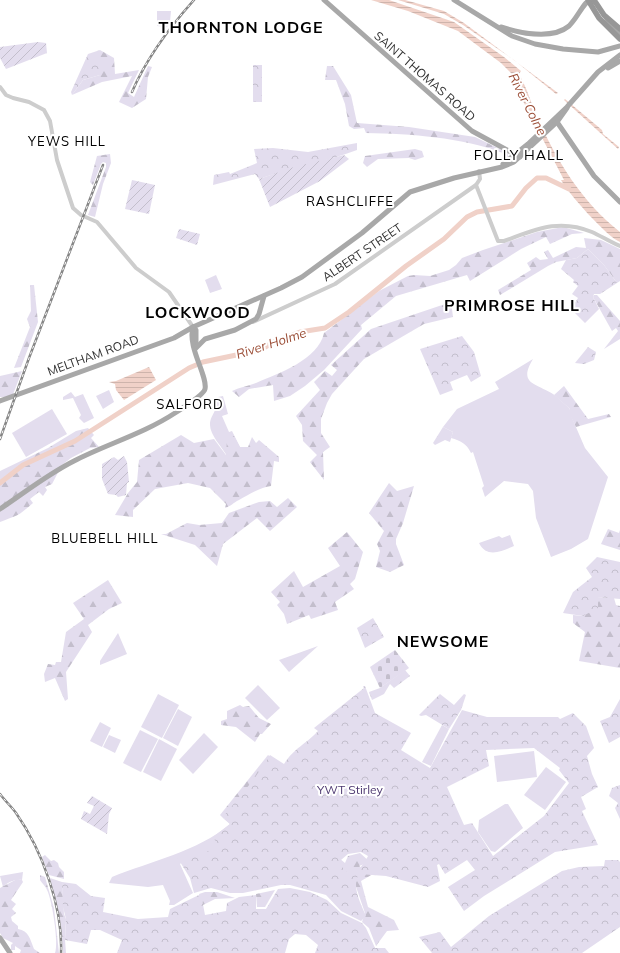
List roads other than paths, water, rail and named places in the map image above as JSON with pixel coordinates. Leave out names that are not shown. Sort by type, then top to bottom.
[{"type":"highway","points":[[589,2],[619,29]]},
{"type":"highway","points":[[589,2],[599,18],[620,38]]},
{"type":"main road","name":"SAINT THOMAS ROAD","points":[[324,0],[472,131],[519,156]]},
{"type":"main road","points":[[454,0],[519,39],[543,46],[587,52],[602,51],[620,46]]},
{"type":"main road","points":[[498,27],[536,33],[552,33],[569,26],[589,2]]},
{"type":"main road","points":[[604,15],[620,38]]},
{"type":"main road","points":[[507,29],[507,31],[519,39]]},
{"type":"main road","points":[[479,171],[511,163],[572,103],[598,72],[620,55]]},
{"type":"main road","points":[[588,85],[620,61]]},
{"type":"main road","points":[[546,129],[557,122],[567,108]]},
{"type":"main road","points":[[557,122],[594,176],[620,202]]},
{"type":"main road","points":[[511,151],[511,159]]},
{"type":"main road","points":[[498,167],[519,156]]},
{"type":"main road","name":"MELTHAM ROAD","points":[[0,401],[174,338],[193,327],[264,296],[306,273],[362,233],[410,192],[479,171]]},
{"type":"main road","points":[[255,321],[258,317],[264,296]]},
{"type":"main road","name":"ALBERT STREET","points":[[195,350],[205,339],[235,330],[255,321]]},
{"type":"main road","points":[[0,509],[72,461],[141,433],[202,394],[205,386],[197,360],[193,327]]},
{"type":"main road","points":[[0,938],[10,953]]},
{"type":"street","points":[[0,87],[6,95],[29,102],[44,110],[50,120],[54,148],[66,192],[73,208],[81,215],[97,222],[136,268],[169,292],[193,327]]},
{"type":"street","points":[[479,171],[480,179],[476,185],[497,240],[500,242],[556,225],[567,225],[601,236],[620,246]]},
{"type":"street","name":"ALBERT STREET","points":[[255,321],[335,284],[476,185]]},
{"type":"water","name":"River Colne","points":[[371,0],[389,0],[454,22],[504,57],[521,71],[519,74],[527,90],[537,117],[562,165],[593,207],[620,232],[620,242],[606,232],[597,223],[579,204],[561,180],[564,180],[511,78],[512,74],[501,63],[458,31],[408,11]]},
{"type":"water","points":[[398,0],[405,0],[444,11],[464,23],[510,57],[444,14]]},
{"type":"water","points":[[518,63],[558,93],[556,94]]},
{"type":"water","points":[[565,99],[602,130],[603,134],[619,147],[618,149],[564,100]]},
{"type":"water","points":[[149,367],[156,380],[124,400],[116,390],[115,384],[109,382],[116,381]]},
{"type":"waterway","name":"River Holme","points":[[0,483],[23,465],[75,441],[189,368],[203,362],[260,350],[274,342],[300,332],[325,328],[349,312],[406,266],[444,239],[467,217],[477,212],[512,206],[526,188],[537,178],[546,178],[569,189]]},
{"type":"railway","points":[[132,92],[144,67],[159,43],[194,0]]},
{"type":"railway","points":[[0,439],[29,358],[103,165]]},
{"type":"railway","points":[[0,794],[16,813],[42,861],[49,880],[58,917],[61,935],[61,953]]},
{"type":"district","name":"THORNTON LODGE","points":[[241,27]]},
{"type":"district","name":"YEWS HILL","points":[[67,141]]},
{"type":"district","name":"FOLLY HALL","points":[[519,155]]},
{"type":"district","name":"RASHCLIFFE","points":[[350,201]]},
{"type":"district","name":"PRIMROSE HILL","points":[[512,305]]},
{"type":"district","name":"LOCKWOOD","points":[[198,312]]},
{"type":"district","name":"SALFORD","points":[[190,404]]},
{"type":"district","name":"BLUEBELL HILL","points":[[105,538]]},
{"type":"district","name":"NEWSOME","points":[[443,641]]},
{"type":"park label","name":"YWT Stirley","points":[[350,789]]}]
